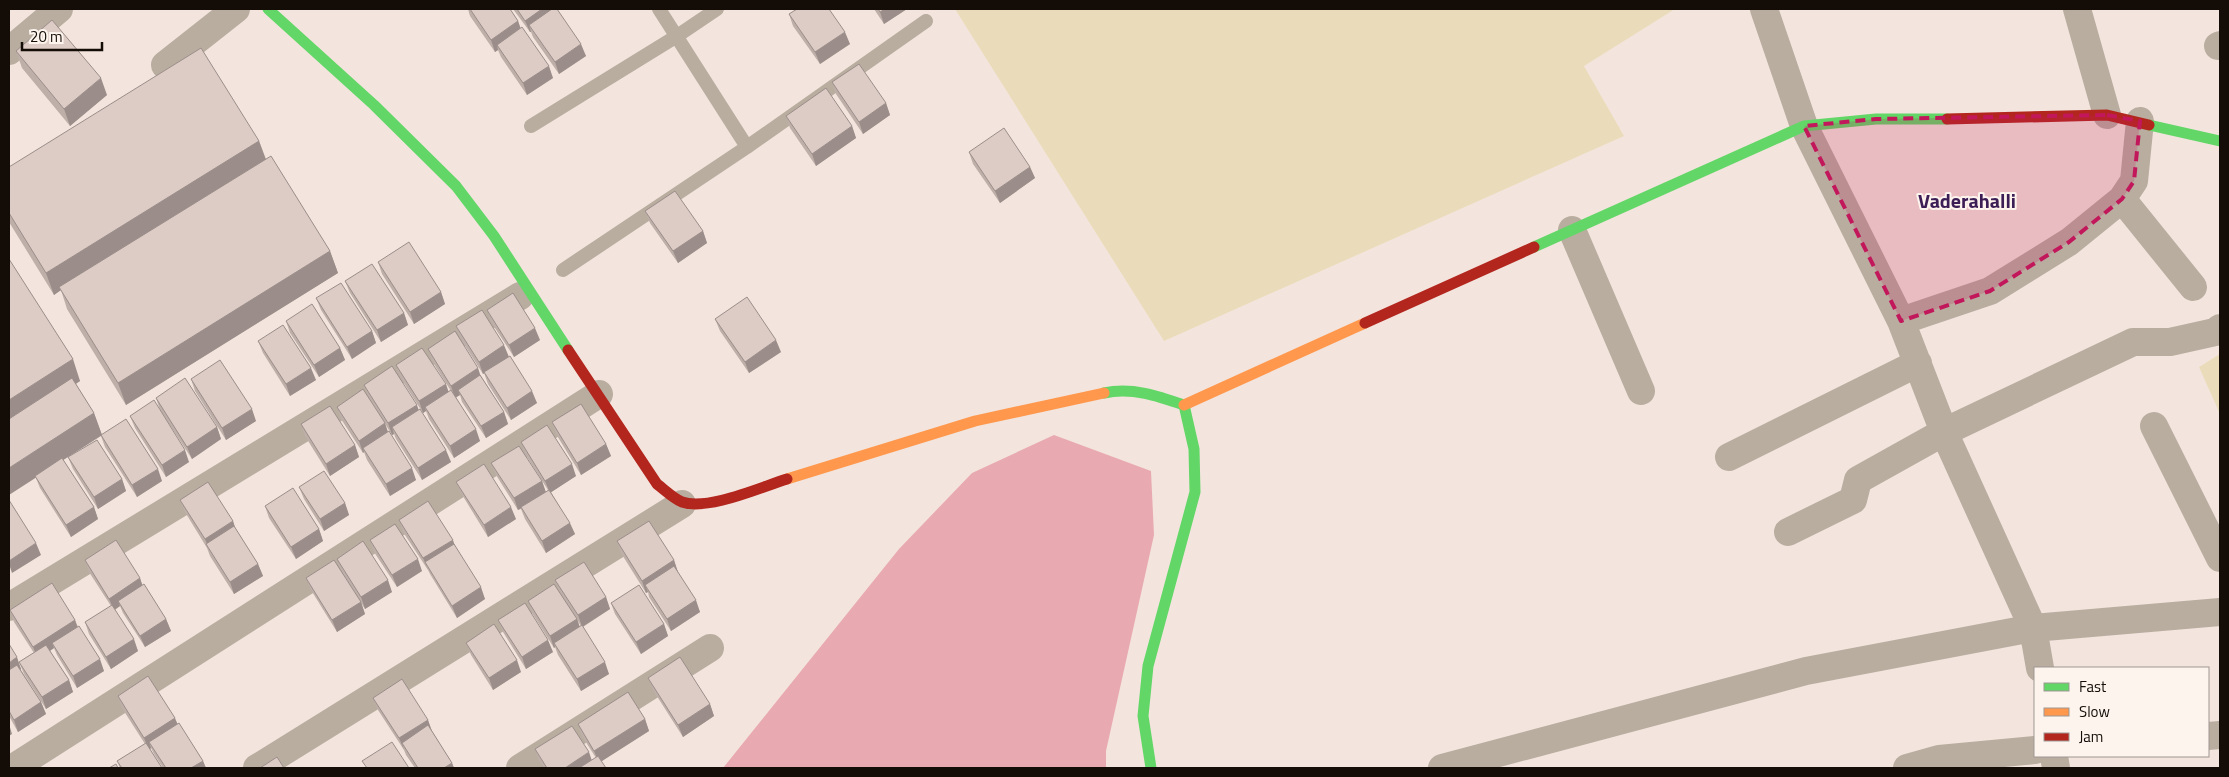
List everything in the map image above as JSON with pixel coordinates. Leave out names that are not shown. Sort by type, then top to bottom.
[{"type":"street","points":[[9,51],[58,9]]},
{"type":"street","points":[[165,65],[236,9]]},
{"type":"street","points":[[268,9],[374,105],[456,186],[494,236],[528,291],[658,484],[682,504]]},
{"type":"street","points":[[1764,9],[1804,126],[1901,320],[1944,432],[2034,628],[2040,667]]},
{"type":"street","points":[[2077,9],[2107,115]]},
{"type":"street","points":[[257,768],[682,504],[698,505],[716,502],[975,421],[1116,390],[1148,393],[1184,405],[1804,126],[1876,119],[1973,119],[2107,115],[2140,121],[2220,141]]},
{"type":"street","points":[[1901,320],[1990,291],[2069,242],[2122,199],[2134,180],[2140,121]]},
{"type":"street","points":[[2122,199],[2193,287]]},
{"type":"street","points":[[1572,230],[1641,391]]},
{"type":"street","points":[[9,607],[528,291]]},
{"type":"street","points":[[1788,532],[1853,500],[1858,480],[1944,432],[2133,342],[2170,342],[2215,332],[2220,328]]},
{"type":"street","points":[[1729,457],[1918,363]]},
{"type":"street","points":[[13,768],[599,394]]},
{"type":"street","points":[[1151,768],[1143,716],[1148,666],[1195,492],[1194,449],[1184,405]]},
{"type":"street","points":[[2154,426],[2220,558]]},
{"type":"street","points":[[1442,768],[1806,671],[2034,628],[2220,612]]},
{"type":"street","points":[[520,768],[710,648]]},
{"type":"street","points":[[1907,768],[1939,759],[2034,750]]},
{"type":"lane","points":[[659,9],[747,147]]},
{"type":"lane","points":[[531,126],[677,36],[717,9]]},
{"type":"lane","points":[[563,270],[747,147],[926,20]]},
{"type":"highlighted area","points":[[2107,115],[2140,121],[2134,181],[2122,199],[2069,242],[1990,291],[1901,321],[1804,126],[1876,119]]},
{"type":"shaded area","points":[[955,9],[1675,9],[1584,66],[1624,136],[1164,341]]},
{"type":"shaded area","points":[[2220,354],[2220,414],[2199,367]]},
{"type":"shaded area","points":[[1054,435],[1151,471],[1154,535],[1106,751],[1106,768],[723,768],[899,549],[972,473]]},
{"type":"building","points":[[470,9],[510,9],[518,21],[491,40]]},
{"type":"building","points":[[517,9],[542,9],[525,21]]},
{"type":"building","points":[[552,9],[557,9],[581,44],[555,62],[529,25]]},
{"type":"building","points":[[797,9],[829,9],[845,32],[815,52],[789,14]]},
{"type":"building","points":[[52,20],[101,78],[64,109],[16,51]]},
{"type":"building","points":[[522,27],[549,66],[523,83],[497,45]]},
{"type":"building","points":[[201,48],[259,141],[46,273],[9,213],[9,167]]},
{"type":"building","points":[[859,64],[886,103],[859,122],[832,82]]},
{"type":"building","points":[[826,88],[852,126],[812,154],[786,116]]},
{"type":"building","points":[[1004,128],[1030,167],[995,191],[969,152]]},
{"type":"building","points":[[271,156],[330,251],[118,383],[59,287]]},
{"type":"building","points":[[675,191],[703,231],[673,251],[645,211]]},
{"type":"building","points":[[409,242],[441,292],[410,312],[378,262]]},
{"type":"building","points":[[9,259],[73,359],[9,400]]},
{"type":"building","points":[[372,264],[404,313],[377,330],[345,281]]},
{"type":"building","points":[[341,283],[372,331],[347,347],[316,298]]},
{"type":"building","points":[[513,293],[535,328],[509,345],[487,310]]},
{"type":"building","points":[[747,297],[776,340],[745,362],[715,319]]},
{"type":"building","points":[[312,304],[340,348],[314,365],[286,321]]},
{"type":"building","points":[[482,310],[504,345],[479,362],[456,326]]},
{"type":"building","points":[[283,325],[311,368],[286,384],[258,341]]},
{"type":"building","points":[[455,331],[478,368],[451,386],[428,349]]},
{"type":"building","points":[[422,348],[446,384],[419,401],[396,365]]},
{"type":"building","points":[[510,356],[532,391],[507,408],[484,372]]},
{"type":"building","points":[[220,360],[252,409],[222,428],[191,379]]},
{"type":"building","points":[[392,366],[417,405],[388,423],[364,385]]},
{"type":"building","points":[[480,375],[504,412],[481,426],[458,390]]},
{"type":"building","points":[[72,378],[94,413],[9,468],[9,419]]},
{"type":"building","points":[[185,378],[217,427],[187,447],[156,398]]},
{"type":"building","points":[[363,389],[385,423],[359,441],[337,407]]},
{"type":"building","points":[[451,390],[476,429],[450,446],[425,407]]},
{"type":"building","points":[[154,400],[185,450],[162,465],[130,416]]},
{"type":"building","points":[[581,404],[606,444],[577,463],[552,422]]},
{"type":"building","points":[[330,406],[355,445],[326,464],[301,424]]},
{"type":"building","points":[[420,409],[446,450],[418,468],[392,427]]},
{"type":"building","points":[[126,419],[158,469],[132,485],[101,435]]},
{"type":"building","points":[[547,425],[572,464],[545,481],[521,442]]},
{"type":"building","points":[[389,431],[412,468],[386,484],[363,448]]},
{"type":"building","points":[[97,440],[122,479],[94,497],[68,457]]},
{"type":"building","points":[[519,446],[542,481],[514,498],[491,463]]},
{"type":"building","points":[[62,458],[94,507],[66,525],[35,476]]},
{"type":"building","points":[[484,464],[511,507],[484,525],[456,482]]},
{"type":"building","points":[[324,471],[345,503],[320,519],[299,487]]},
{"type":"building","points":[[208,482],[233,521],[205,539],[180,500]]},
{"type":"building","points":[[293,488],[319,529],[291,547],[265,506]]},
{"type":"building","points":[[549,490],[570,523],[542,541],[521,507]]},
{"type":"building","points":[[9,500],[36,543],[9,561]]},
{"type":"building","points":[[428,501],[453,540],[423,558],[399,520]]},
{"type":"building","points":[[649,521],[674,560],[642,581],[617,541]]},
{"type":"building","points":[[395,524],[418,559],[392,575],[370,540]]},
{"type":"building","points":[[234,526],[258,564],[230,582],[206,544]]},
{"type":"building","points":[[116,540],[140,578],[109,599],[85,560]]},
{"type":"building","points":[[363,541],[388,580],[361,597],[337,559]]},
{"type":"building","points":[[454,544],[481,587],[452,606],[425,562]]},
{"type":"building","points":[[334,560],[361,602],[332,620],[306,578]]},
{"type":"building","points":[[584,562],[606,597],[578,615],[555,580]]},
{"type":"building","points":[[674,566],[696,600],[667,619],[645,585]]},
{"type":"building","points":[[52,583],[75,620],[33,647],[10,610]]},
{"type":"building","points":[[144,584],[166,619],[140,636],[118,601]]},
{"type":"building","points":[[554,584],[577,619],[550,636],[528,601]]},
{"type":"building","points":[[639,585],[664,624],[636,642],[611,603]]},
{"type":"building","points":[[525,603],[548,640],[522,657],[498,620]]},
{"type":"building","points":[[112,605],[134,639],[106,657],[85,622]]},
{"type":"building","points":[[494,624],[517,660],[489,678],[466,643]]},
{"type":"building","points":[[582,625],[605,662],[577,679],[554,643]]},
{"type":"building","points":[[79,626],[100,659],[73,676],[52,643]]},
{"type":"building","points":[[9,644],[17,657],[9,663]]},
{"type":"building","points":[[46,645],[69,680],[42,697],[19,662]]},
{"type":"building","points":[[680,657],[710,704],[678,725],[648,678]]},
{"type":"building","points":[[17,665],[41,702],[14,720],[9,711],[9,670]]},
{"type":"building","points":[[148,676],[175,718],[144,738],[118,696]]},
{"type":"building","points":[[402,679],[428,720],[399,738],[373,698]]},
{"type":"building","points":[[628,692],[645,719],[594,751],[578,724]]},
{"type":"building","points":[[179,723],[203,761],[191,768],[166,768],[149,742]]},
{"type":"building","points":[[428,725],[452,763],[444,768],[418,768],[402,743]]},
{"type":"building","points":[[572,726],[589,752],[565,768],[547,768],[535,749]]},
{"type":"building","points":[[392,742],[409,768],[367,768],[362,761]]},
{"type":"building","points":[[146,743],[162,768],[122,768],[117,761]]},
{"type":"building","points":[[598,756],[606,768],[579,768]]},
{"type":"building","points":[[277,757],[284,768],[260,768]]},
{"type":"building","points":[[116,764],[118,768],[109,768]]},
{"type":"traffic: fast","points":[[268,9],[374,105],[456,186],[494,236],[568,350]]},
{"type":"traffic: fast","points":[[1534,247],[1804,126],[1876,119],[1947,119]]},
{"type":"traffic: fast","points":[[2149,125],[2220,141]]},
{"type":"traffic: fast","points":[[1104,393],[1114,391],[1135,392],[1184,405],[1194,449],[1195,492],[1148,666],[1143,716],[1151,768]]},
{"type":"traffic: slow","points":[[1184,405],[1365,323]]},
{"type":"traffic: slow","points":[[787,479],[975,421],[1104,393]]},
{"type":"traffic: jam","points":[[1947,119],[2107,115],[2149,125]]},
{"type":"traffic: jam","points":[[1365,323],[1534,247]]},
{"type":"traffic: jam","points":[[568,350],[657,484],[682,502],[693,504],[720,501],[787,479]]},
{"type":"district","name":"Vaderahalli","points":[[1967,201]]}]
